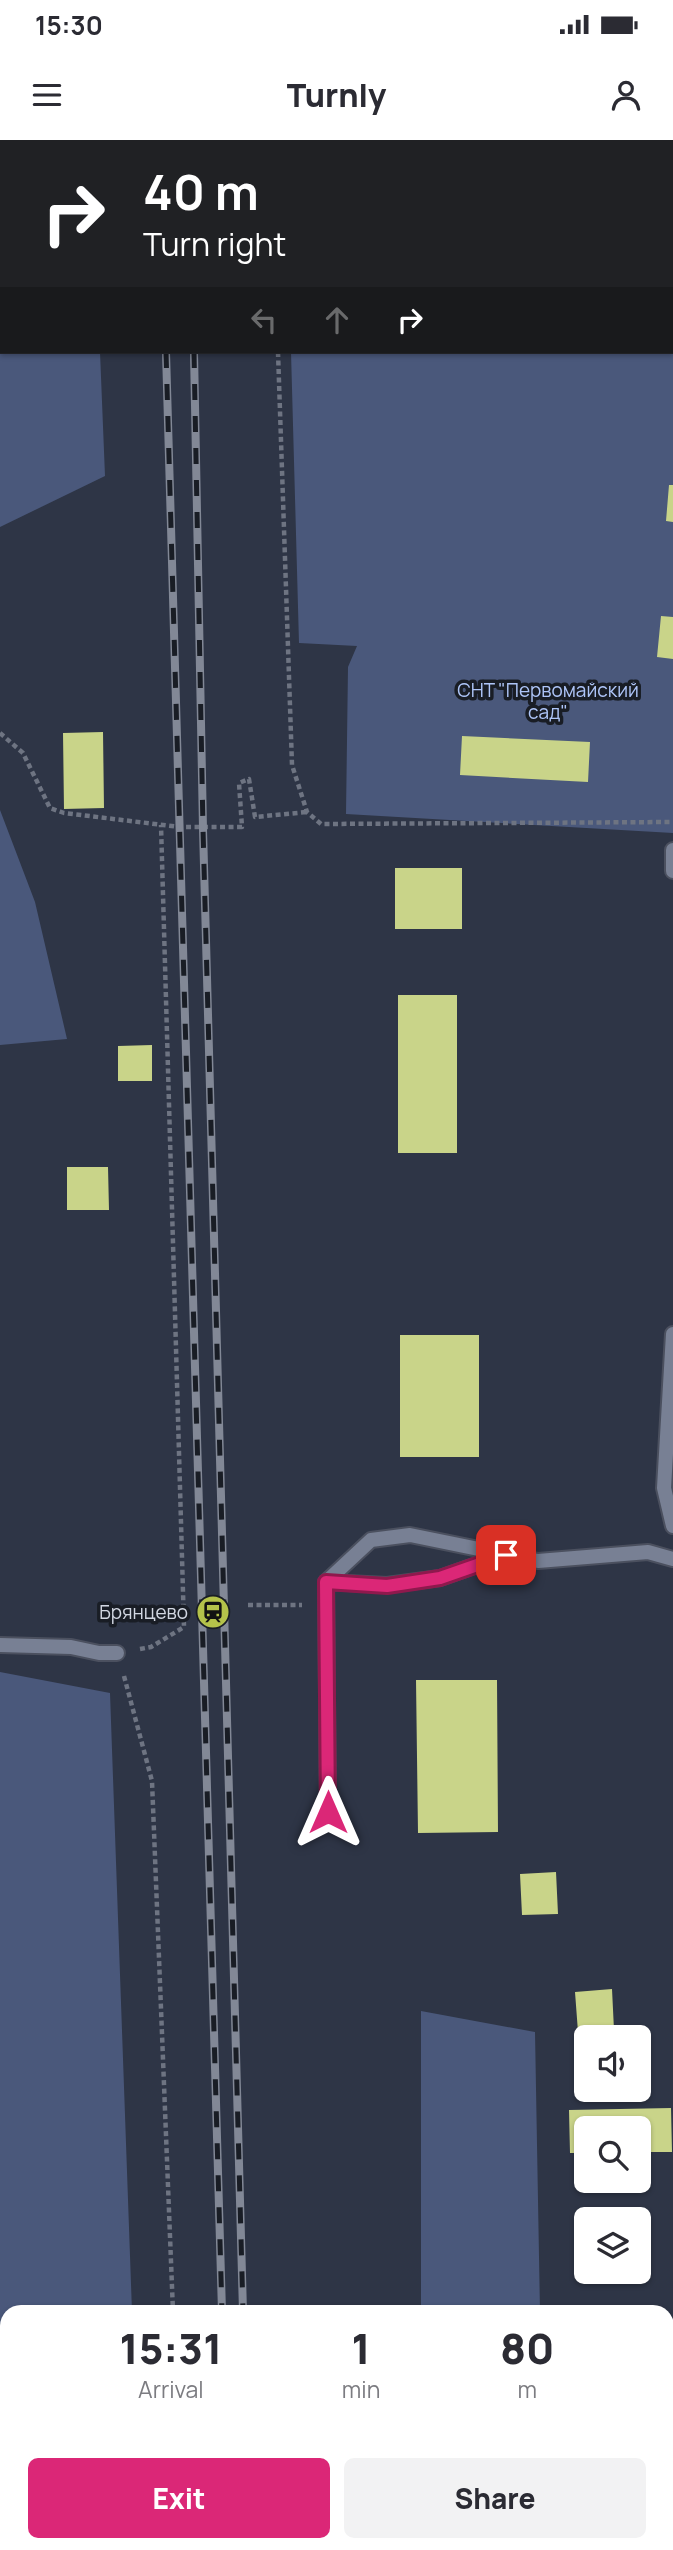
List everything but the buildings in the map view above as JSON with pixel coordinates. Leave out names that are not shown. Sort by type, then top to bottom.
[{"type":"street","points":[[673,850],[673,871]]},
{"type":"street","points":[[673,1334],[664,1488],[673,1526]]},
{"type":"street","points":[[328,1812],[326,1582],[371,1540],[410,1535],[538,1562],[648,1552],[673,1559]]},
{"type":"street","points":[[326,1582],[387,1586],[440,1578],[506,1555]]},
{"type":"street","points":[[0,1645],[71,1647],[99,1653],[117,1653]]},
{"type":"path","points":[[278,354],[292,765],[307,812],[321,824],[673,822]]},
{"type":"path","points":[[0,733],[23,753],[50,808],[161,825],[203,829],[242,827],[239,783],[249,779],[255,817],[307,812]]},
{"type":"path","points":[[161,825],[184,1627],[151,1647],[117,1653],[152,1781],[173,2305]]},
{"type":"path","points":[[248,1605],[310,1605],[326,1582]]},
{"type":"green space","points":[[0,354],[100,354],[105,476],[0,527]]},
{"type":"green space","name":"СНТ \"Первомайский сад\"","points":[[291,354],[673,354],[673,833],[346,814],[348,667],[357,646],[299,643]]},
{"type":"green space","points":[[0,810],[35,902],[67,1039],[0,1045]]},
{"type":"green space","points":[[0,1672],[110,1693],[132,2305],[0,2305]]},
{"type":"green space","points":[[421,2011],[535,2032],[540,2305],[421,2305]]},
{"type":"railway","points":[[166,354],[222,2305]]},
{"type":"railway","points":[[194,354],[203,829],[243,2305]]},
{"type":"place","name":"Брянцево","points":[[213,1612]]},
{"type":"route","points":[[328,1812],[326,1582],[387,1586],[440,1578],[506,1555]]}]
